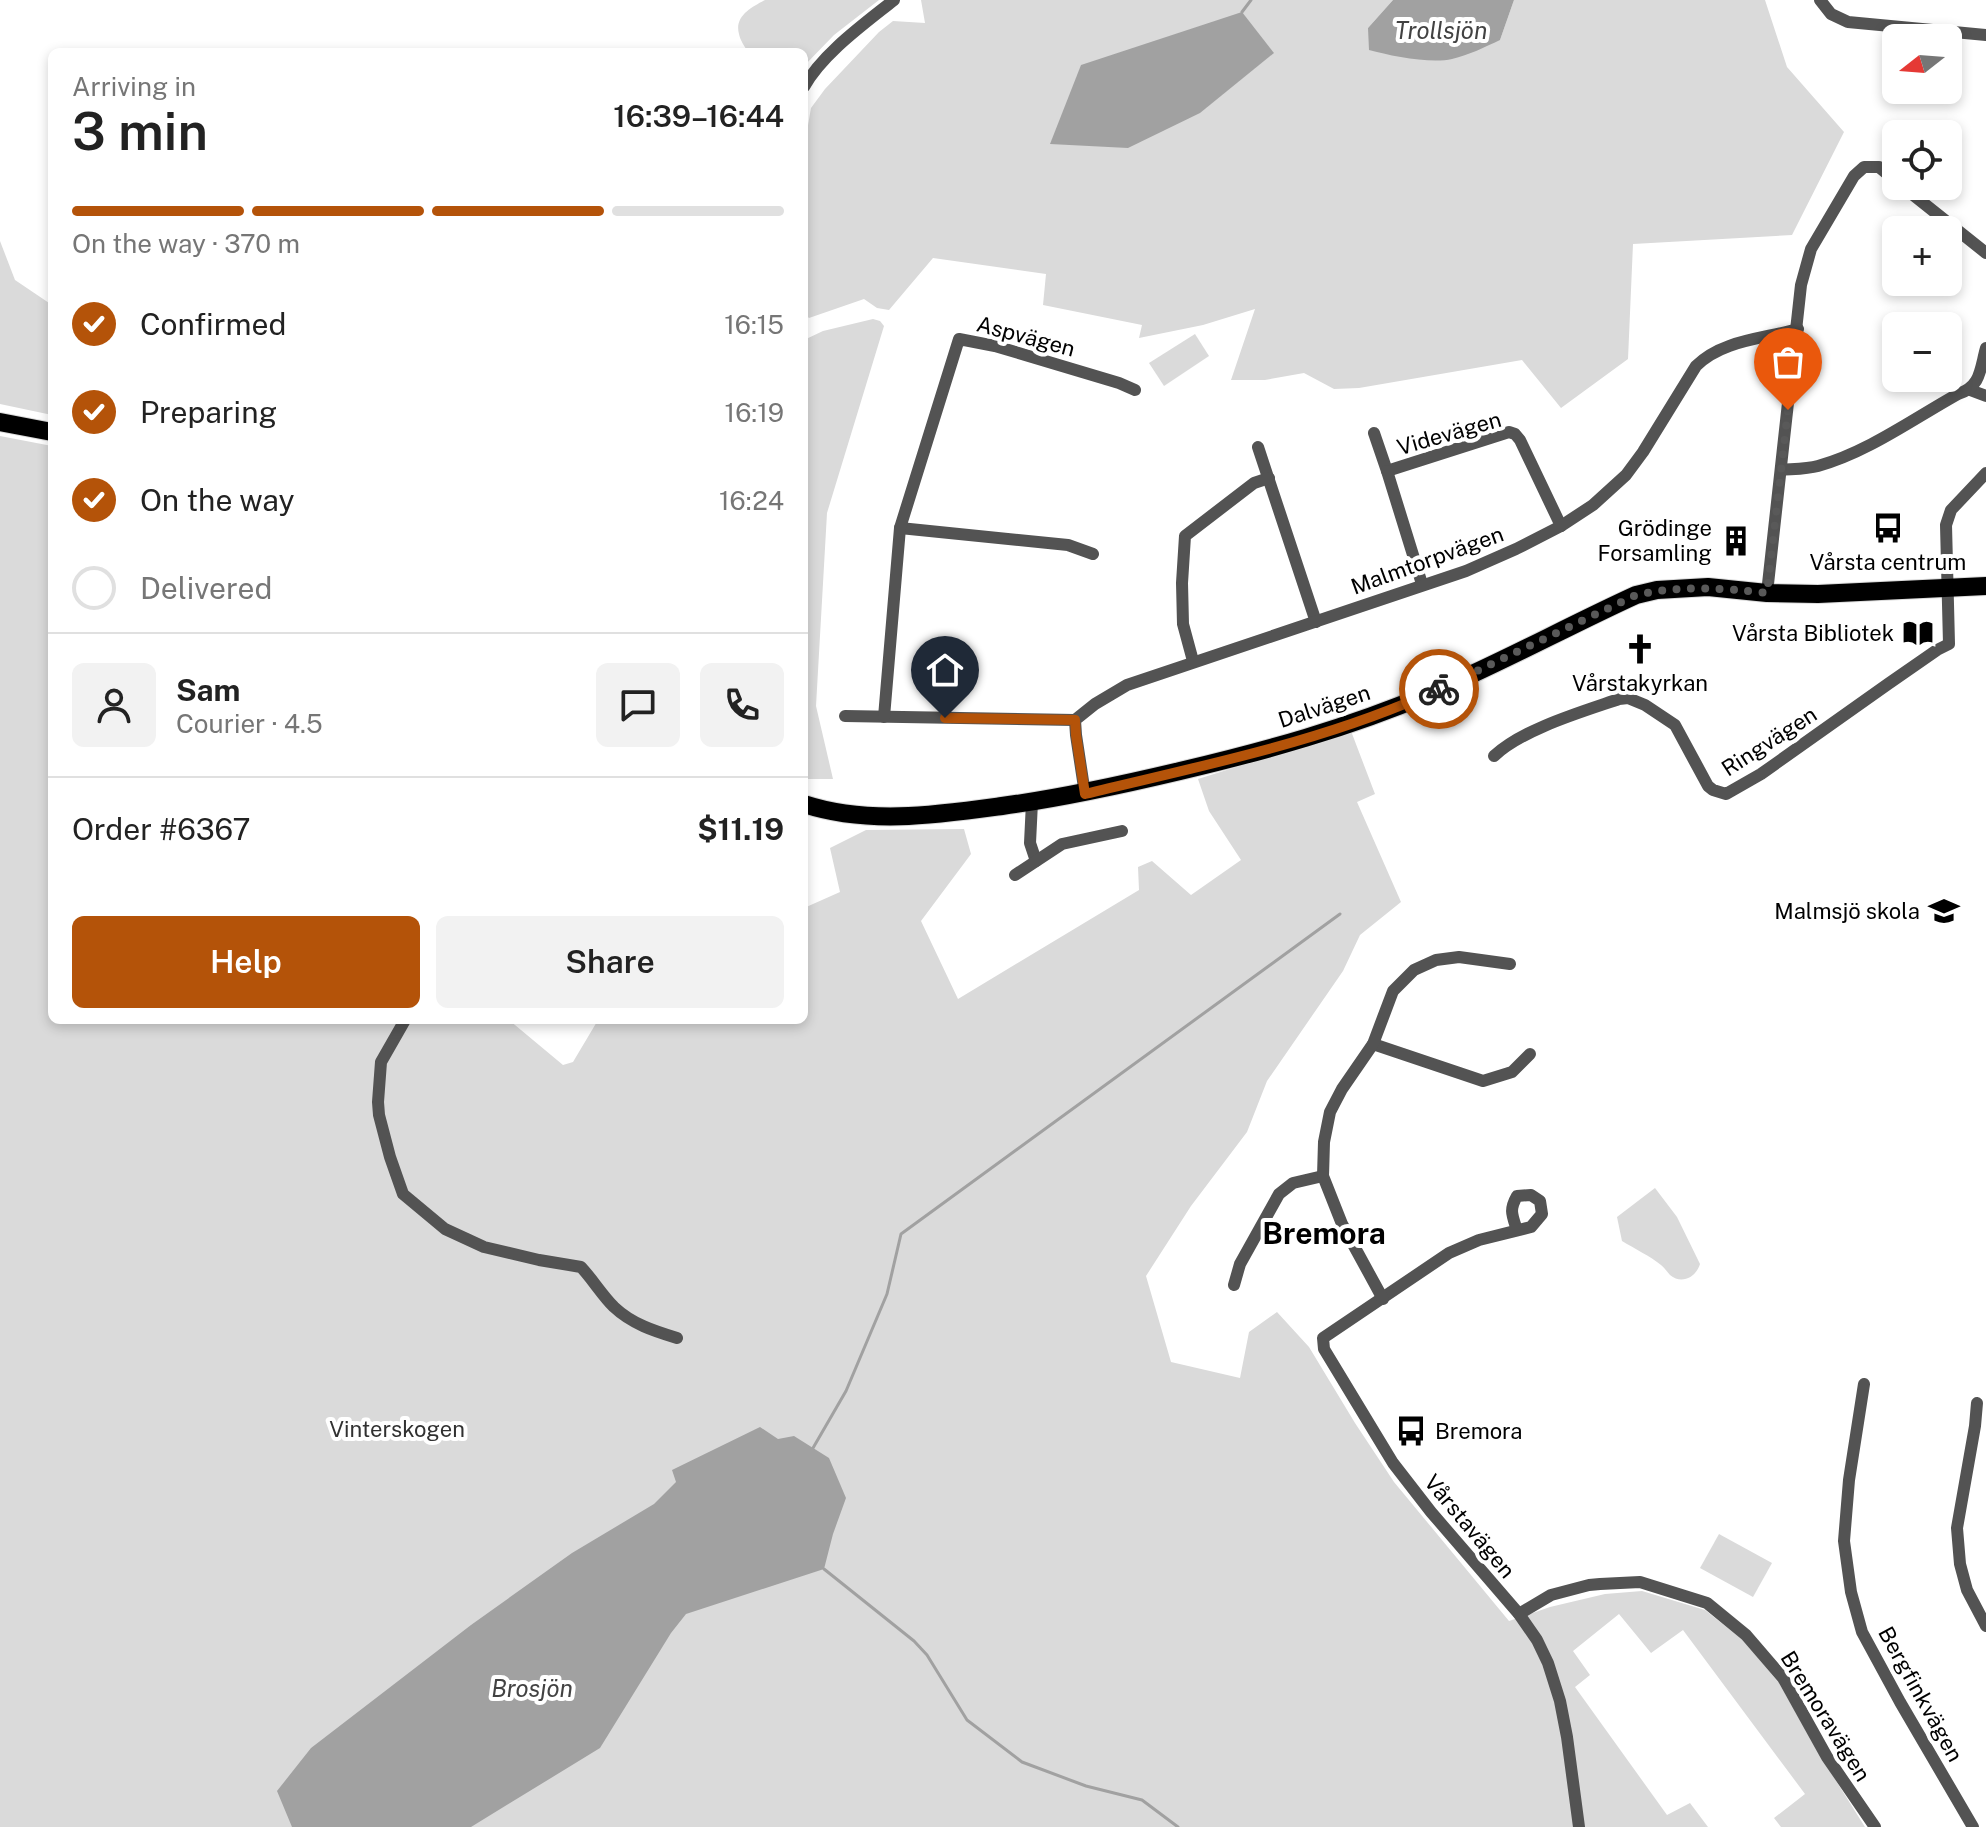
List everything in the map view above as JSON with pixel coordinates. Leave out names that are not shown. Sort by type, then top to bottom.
[{"type":"main road","points":[[0,422],[48,431]]},
{"type":"main road","name":"Dalvägen","points":[[808,805],[850,814],[898,817],[960,812],[1085,794],[1253,754],[1322,733],[1430,693],[1636,595],[1657,590],[1708,587],[1818,594],[1986,586]]},
{"type":"street","points":[[808,79],[828,56],[894,0]]},
{"type":"street","points":[[1820,0],[1831,14],[1848,22],[1986,35]]},
{"type":"street","points":[[1767,593],[1801,285],[1811,249],[1854,176],[1864,167],[1882,169]]},
{"type":"street","points":[[1920,200],[1986,253]]},
{"type":"street","name":"Malmtorpvägen","points":[[1075,720],[1127,685],[1466,571],[1561,526],[1593,505],[1626,475],[1696,366],[1707,355],[1724,347],[1798,329]]},
{"type":"street","name":"Aspvägen","points":[[884,717],[900,528],[959,339],[995,346],[1135,390]]},
{"type":"street","points":[[1781,470],[1815,467],[1841,458],[1970,390],[1978,379],[1986,348]]},
{"type":"street","points":[[1970,390],[1986,396]]},
{"type":"street","name":"Videvägen","points":[[1387,471],[1509,432],[1520,440],[1561,526]]},
{"type":"street","name":"Videvägen","points":[[1374,433],[1422,584]]},
{"type":"street","points":[[1258,447],[1316,622]]},
{"type":"street","points":[[1947,588],[1946,525],[1951,510],[1986,473]]},
{"type":"street","points":[[1193,661],[1183,624],[1185,536],[1254,483],[1269,478]]},
{"type":"street","points":[[900,528],[1068,545],[1093,554]]},
{"type":"street","name":"Ringvägen","points":[[1494,756],[1505,745],[1524,735],[1628,698],[1675,725],[1704,781],[1713,790],[1726,794],[1761,774],[1949,644],[1947,588]]},
{"type":"street","points":[[845,716],[1075,720],[1085,794]]},
{"type":"street","points":[[1032,802],[1030,843],[1036,861]]},
{"type":"street","points":[[1015,875],[1062,844],[1122,831]]},
{"type":"street","points":[[1383,1299],[1342,1224],[1323,1176],[1324,1142],[1330,1112],[1373,1044],[1393,991],[1414,970],[1436,960],[1459,957],[1510,964]]},
{"type":"street","points":[[403,1024],[381,1062],[378,1102],[390,1157],[403,1194],[445,1229],[484,1247],[581,1267],[627,1318],[677,1338]]},
{"type":"street","points":[[1373,1044],[1483,1081],[1512,1072],[1530,1054]]},
{"type":"street","points":[[1234,1285],[1240,1264],[1279,1194],[1293,1183],[1323,1176]]},
{"type":"street","name":"Vårstavägen","points":[[1517,1230],[1479,1240],[1449,1253],[1323,1338],[1324,1349],[1393,1463],[1519,1614],[1537,1640],[1555,1682],[1567,1737],[1579,1827]]},
{"type":"street","name":"Bergfinkvägen","points":[[1864,1384],[1849,1480],[1844,1541],[1851,1592],[1862,1632],[1973,1827]]},
{"type":"street","points":[[1977,1403],[1957,1528],[1960,1564],[1967,1590],[1986,1626]]},
{"type":"street","name":"Bremoravägen","points":[[1519,1614],[1551,1595],[1600,1584],[1640,1582],[1707,1603],[1746,1635],[1783,1678],[1827,1757],[1875,1827]]},
{"type":"green space","points":[[765,0],[879,0],[834,35],[808,62],[808,48],[745,48],[739,34],[739,22]]},
{"type":"green space","points":[[921,0],[1393,0],[1368,28],[1500,40],[1514,0],[1765,0],[1787,67],[1844,132],[1792,235],[1633,244],[1628,359],[1561,408],[1522,360],[1359,388],[1334,389],[1304,373],[1265,380],[1231,380],[1255,309],[1203,325],[1139,338],[1142,325],[1043,305],[1046,274],[933,258],[889,310],[877,308],[864,299],[808,317],[808,125],[811,108],[825,89],[893,21],[925,23]]},
{"type":"green space","points":[[0,241],[15,280],[48,302],[48,414],[0,404]]},
{"type":"green space","points":[[873,319],[884,326],[827,513],[816,706],[833,779],[808,779],[808,338],[823,331]]},
{"type":"green space","points":[[1195,334],[1209,356],[1164,386],[1149,363]]},
{"type":"green space","name":"Vinterskogen","points":[[0,436],[48,445],[48,1024],[514,1024],[563,1065],[573,1062],[596,1024],[808,1024],[808,906],[840,892],[830,848],[866,830],[964,829],[971,854],[921,921],[958,999],[1139,890],[1138,867],[1152,861],[1191,895],[1241,860],[1209,811],[1198,779],[1351,731],[1375,794],[1357,802],[1401,902],[1360,935],[1343,971],[1267,1081],[1247,1132],[1191,1206],[1146,1276],[1171,1362],[1240,1378],[1249,1332],[1277,1312],[1309,1347],[1394,1482],[1509,1621],[1605,1594],[1642,1591],[1705,1610],[1743,1640],[1779,1683],[1865,1827],[1781,1827],[1774,1818],[1805,1794],[1683,1630],[1651,1653],[1619,1614],[1573,1651],[1590,1675],[1575,1687],[1667,1815],[1690,1803],[1708,1827],[0,1827]]},
{"type":"green space","points":[[1655,1188],[1677,1217],[1700,1264],[1688,1278],[1675,1278],[1657,1262],[1622,1241],[1617,1217]]},
{"type":"green space","points":[[1719,1534],[1772,1563],[1753,1597],[1700,1568]]},
{"type":"water","name":"Trollsjön","points":[[1393,0],[1514,0],[1500,40],[1458,57],[1433,61],[1369,50],[1368,28]]},
{"type":"water","points":[[1242,12],[1274,53],[1200,113],[1128,148],[1050,144],[1081,65]]},
{"type":"water","name":"Brosjön","points":[[760,1427],[778,1439],[794,1436],[829,1458],[846,1498],[824,1569],[686,1614],[600,1748],[471,1827],[292,1827],[277,1791],[311,1748],[471,1625],[572,1553],[654,1504],[676,1482],[672,1470]]},
{"type":"waterway","points":[[1242,12],[1251,0]]},
{"type":"waterway","points":[[813,1448],[846,1391],[887,1294],[901,1234],[1340,914]]},
{"type":"waterway","points":[[824,1569],[914,1641],[927,1655],[967,1720],[1022,1762],[1086,1786],[1142,1800],[1178,1827]]},
{"type":"way so far","points":[[1439,689],[1636,595],[1657,590],[1708,587],[1767,593],[1788,410]]},
{"type":"place","name":"Vårsta centrum","points":[[1888,528]]},
{"type":"place","name":"Grödinge Forsamling","points":[[1736,541]]},
{"type":"place","name":"Vårsta Bibliotek","points":[[1918,633]]},
{"type":"place","name":"Vårstakyrkan","points":[[1640,649]]},
{"type":"place","name":"Malmsjö skola","points":[[1944,911]]},
{"type":"place","name":"Bremora","points":[[1411,1431]]},
{"type":"district","name":"Bremora","points":[[1324,1233]]},
{"type":"route","points":[[945,718],[1075,720],[1085,794],[1253,754],[1322,733],[1439,689]]}]
